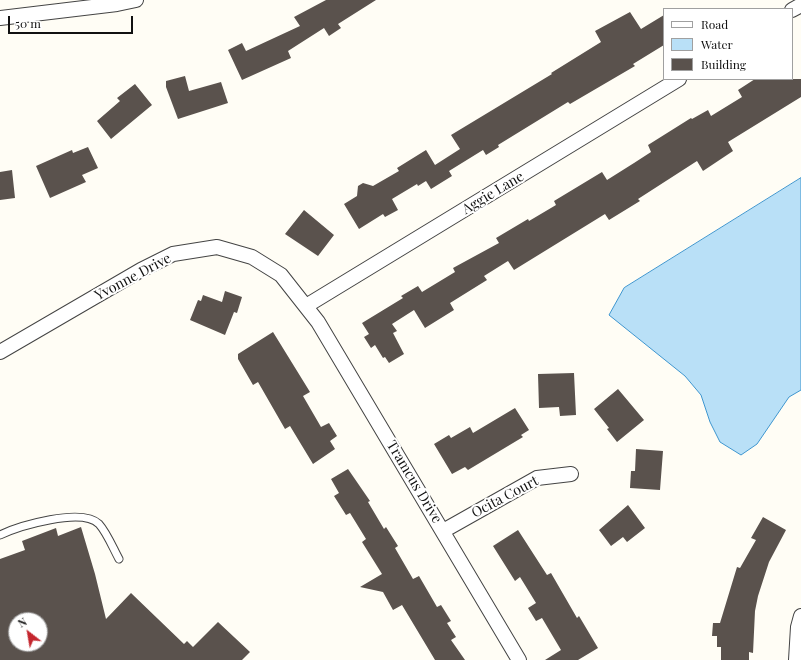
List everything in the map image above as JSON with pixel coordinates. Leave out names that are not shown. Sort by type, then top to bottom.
[{"type":"street","points":[[0,18],[116,4],[136,0]]},
{"type":"street","name":"Aggie Lane","points":[[306,306],[677,80]]},
{"type":"street","name":"Yvonne Drive","points":[[0,352],[173,254],[210,248],[217,247],[252,257],[281,275],[306,306]]},
{"type":"street","name":"Tramcus Drive","points":[[306,306],[318,322],[519,660]]},
{"type":"street","name":"Ocita Court","points":[[443,531],[537,478],[571,474]]},
{"type":"street","points":[[796,660],[798,626],[801,616]]},
{"type":"lane","points":[[0,535],[17,527],[54,519],[87,518],[98,524],[119,559]]},
{"type":"water","points":[[801,178],[801,390],[789,397],[757,444],[741,455],[720,442],[710,422],[701,395],[685,376],[609,315],[624,288]]},
{"type":"building","points":[[326,0],[376,0],[338,24],[341,28],[329,36],[324,28],[288,51],[291,58],[242,80],[228,50],[242,43],[246,51],[300,26],[294,17]]},
{"type":"building","points":[[630,12],[641,29],[663,16],[663,46],[633,64],[635,66],[570,104],[568,102],[498,145],[499,147],[486,155],[483,150],[449,171],[452,176],[431,189],[426,181],[418,186],[417,184],[392,199],[398,210],[385,217],[383,214],[359,229],[344,204],[357,196],[358,186],[363,183],[373,186],[399,171],[397,168],[426,150],[435,165],[460,149],[451,135],[552,74],[551,73],[601,42],[595,31]]},
{"type":"building","points":[[185,76],[189,91],[221,82],[228,103],[178,119],[166,87],[166,81]]},
{"type":"building","points":[[801,79],[801,97],[728,142],[733,151],[703,171],[697,161],[638,199],[640,201],[609,220],[605,214],[514,270],[508,261],[484,276],[487,280],[450,303],[454,310],[425,328],[414,310],[392,324],[397,331],[393,333],[404,354],[389,363],[385,357],[383,358],[375,345],[371,348],[364,337],[369,334],[362,323],[403,298],[401,296],[418,286],[422,292],[455,272],[453,268],[499,243],[496,238],[528,219],[529,221],[556,205],[554,201],[602,172],[607,180],[651,152],[648,145],[691,118],[692,119],[708,110],[711,116],[742,97],[738,90],[753,80]]},
{"type":"building","points":[[135,84],[152,105],[111,139],[97,121],[120,101],[117,98]]},
{"type":"building","points":[[88,147],[98,168],[82,175],[86,182],[50,198],[36,166],[72,150],[73,153]]},
{"type":"building","points":[[12,170],[15,198],[0,200],[0,172]]},
{"type":"building","points":[[304,210],[334,235],[318,256],[285,234]]},
{"type":"building","points":[[225,291],[242,297],[237,313],[234,312],[225,335],[190,320],[198,300],[201,301],[203,295],[222,302]]},
{"type":"building","points":[[273,332],[310,392],[303,396],[321,427],[329,423],[337,436],[330,441],[335,449],[313,464],[290,426],[285,429],[258,382],[253,385],[238,359],[238,354]]},
{"type":"building","points":[[574,373],[576,415],[560,416],[559,407],[539,408],[538,374]]},
{"type":"building","points":[[618,389],[644,420],[617,442],[607,429],[609,428],[594,409]]},
{"type":"building","points":[[515,408],[529,430],[521,435],[523,437],[468,470],[465,467],[452,474],[434,444],[449,435],[451,438],[470,427],[473,433]]},
{"type":"building","points":[[636,449],[663,451],[660,490],[630,488],[631,471],[635,471]]},
{"type":"building","points":[[348,469],[370,501],[368,502],[384,529],[386,527],[398,546],[395,548],[413,579],[419,576],[437,607],[441,605],[451,621],[447,623],[456,637],[451,640],[465,660],[435,660],[402,605],[393,610],[383,592],[360,587],[382,574],[362,542],[366,539],[350,513],[346,515],[334,496],[339,493],[331,479]]},
{"type":"building","points":[[628,505],[645,528],[627,542],[623,537],[611,546],[599,530]]},
{"type":"building","points":[[763,517],[786,530],[769,562],[758,596],[755,611],[753,653],[749,652],[749,660],[721,660],[721,647],[717,647],[717,636],[712,636],[713,623],[720,623],[737,567],[740,568],[756,540],[751,538]]},
{"type":"building","points":[[81,527],[106,619],[131,593],[184,644],[187,641],[193,647],[218,622],[250,652],[242,660],[0,660],[0,559],[25,550],[22,541],[56,528],[58,536]]},
{"type":"building","points":[[518,530],[547,575],[551,573],[577,618],[579,616],[598,648],[578,660],[545,660],[561,650],[542,618],[536,621],[528,608],[536,603],[520,577],[515,581],[493,546]]}]
